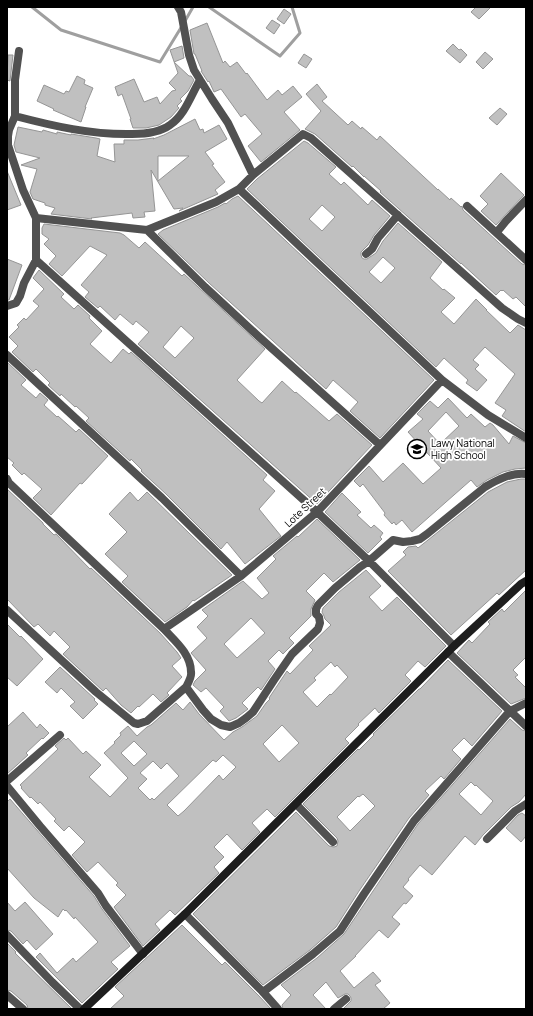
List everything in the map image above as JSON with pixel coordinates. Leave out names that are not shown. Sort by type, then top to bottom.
[{"type":"main road","points":[[84,1009],[185,914],[451,649],[526,581]]},
{"type":"street","points":[[180,10],[189,55],[194,70],[228,123],[253,175]]},
{"type":"street","points":[[7,306],[16,303],[36,260],[36,218],[22,190],[8,145],[9,130],[15,116],[15,80],[19,50]]},
{"type":"street","points":[[15,116],[88,132],[140,134],[159,131],[177,119],[187,105],[200,80]]},
{"type":"street","points":[[36,218],[147,230],[216,202],[239,189],[253,175],[304,134],[311,138],[502,308],[518,319],[526,322]]},
{"type":"street","points":[[239,189],[442,380],[488,416],[526,438]]},
{"type":"street","points":[[497,232],[526,200]]},
{"type":"street","points":[[467,206],[526,260]]},
{"type":"street","points":[[366,254],[372,249],[378,238],[398,215]]},
{"type":"street","points":[[147,230],[226,307],[380,445]]},
{"type":"street","points":[[36,260],[317,512],[369,561],[510,712],[526,726]]},
{"type":"street","points":[[7,355],[156,493],[242,576]]},
{"type":"street","name":"Lote Street","points":[[164,629],[242,576],[317,512],[442,380]]},
{"type":"street","points":[[186,687],[211,719],[221,725],[230,727],[239,723],[253,712],[292,654],[318,629],[320,623],[316,614],[316,609],[318,605],[335,588],[393,540],[403,542],[420,539],[485,487],[508,476],[521,473],[526,474]]},
{"type":"street","points":[[7,610],[96,692],[134,723],[138,724],[148,721],[186,687],[190,680],[192,672],[184,650],[164,629],[8,482]]},
{"type":"street","points":[[263,992],[313,954],[340,931],[414,821],[510,712],[526,703]]},
{"type":"street","points":[[7,782],[60,735]]},
{"type":"street","points":[[7,786],[98,893],[106,906],[143,954]]},
{"type":"street","points":[[296,804],[333,842]]},
{"type":"street","points":[[487,839],[511,815],[526,804]]},
{"type":"street","points":[[185,914],[278,1009]]},
{"type":"street","points":[[7,935],[52,982],[84,1009]]},
{"type":"street","points":[[7,995],[23,1009]]},
{"type":"street","points":[[334,1009],[346,999]]},
{"type":"building","points":[[476,7],[491,7],[479,19],[471,12]]},
{"type":"building","points":[[284,9],[291,14],[284,24],[277,19]]},
{"type":"building","points":[[272,20],[280,25],[274,34],[266,28]]},
{"type":"building","points":[[207,23],[223,63],[225,61],[230,67],[237,62],[267,100],[278,90],[282,95],[293,86],[302,97],[284,112],[300,130],[261,162],[248,146],[262,134],[245,114],[241,117],[221,89],[214,92],[209,81],[208,82],[201,71],[194,54],[190,30]]},
{"type":"building","points":[[453,44],[467,55],[460,63],[446,51]]},
{"type":"building","points":[[182,46],[184,58],[174,62],[170,50]]},
{"type":"building","points":[[485,52],[493,59],[483,69],[476,62]]},
{"type":"building","points":[[304,54],[312,59],[306,68],[298,63]]},
{"type":"building","points":[[8,55],[13,55],[10,81],[7,80]]},
{"type":"building","points":[[174,62],[194,80],[188,91],[180,99],[182,101],[177,106],[179,108],[171,117],[159,125],[146,128],[133,128],[122,94],[118,96],[115,87],[134,79],[144,102],[157,97],[160,104],[172,91],[176,90],[169,83],[178,73]]},
{"type":"building","points":[[77,76],[85,80],[84,84],[93,88],[85,107],[81,122],[53,110],[54,109],[37,101],[44,85],[64,94],[66,91],[69,92]]},
{"type":"building","points":[[317,84],[327,97],[322,101],[348,125],[352,121],[361,129],[362,127],[377,140],[380,136],[438,190],[450,200],[451,198],[461,207],[462,206],[463,210],[522,264],[526,265],[526,307],[516,297],[513,299],[503,290],[496,295],[380,192],[381,191],[353,166],[352,167],[315,134],[305,129],[321,111],[306,94]]},
{"type":"building","points":[[500,108],[507,114],[497,125],[489,118]]},
{"type":"building","points":[[195,119],[200,130],[203,129],[204,133],[219,125],[227,139],[205,152],[214,164],[212,165],[225,182],[215,190],[218,194],[179,211],[183,208],[174,209],[151,170],[155,211],[144,212],[145,217],[133,218],[132,213],[91,218],[92,219],[51,214],[55,208],[33,199],[30,192],[37,169],[21,165],[40,158],[16,152],[14,145],[18,127],[42,132],[43,130],[57,134],[57,132],[96,138],[100,139],[97,156],[115,162],[114,144],[124,144],[124,140],[154,138],[153,139]],"holes":[[[158,156],[189,156],[158,181]]]},
{"type":"building","points":[[304,141],[308,143],[336,167],[329,174],[341,185],[344,182],[368,205],[372,200],[390,216],[361,252],[362,258],[367,259],[376,253],[383,241],[398,223],[442,262],[430,278],[443,290],[444,289],[455,298],[441,312],[454,324],[476,299],[510,333],[518,325],[526,330],[526,432],[502,416],[506,410],[495,403],[515,374],[485,347],[473,360],[479,365],[475,369],[487,380],[477,391],[466,383],[468,380],[444,358],[436,367],[247,189],[257,179]],"holes":[[[322,205],[335,217],[322,231],[309,219]],[[383,257],[395,268],[381,283],[369,272]]]},
{"type":"building","points":[[7,171],[21,205],[7,210]]},
{"type":"building","points":[[501,173],[524,195],[496,225],[481,211],[488,204],[480,196]]},
{"type":"building","points":[[238,196],[434,380],[380,438],[350,411],[358,402],[333,380],[326,389],[209,283],[158,234],[163,230],[225,203],[226,204]]},
{"type":"building","points":[[44,224],[120,233],[139,248],[145,242],[182,276],[184,274],[265,349],[237,380],[259,401],[262,403],[282,381],[329,421],[337,414],[372,445],[317,504],[138,344],[149,332],[136,321],[133,325],[120,314],[115,320],[100,306],[98,308],[85,297],[89,292],[81,285],[107,255],[90,246],[62,276],[49,264],[56,256],[44,244],[49,239],[42,234]],"holes":[[[181,326],[194,338],[175,358],[163,347]]]},
{"type":"building","points":[[7,259],[22,265],[9,300],[7,300]]},
{"type":"building","points":[[39,270],[64,294],[61,297],[74,309],[78,305],[90,316],[89,318],[102,331],[90,344],[111,363],[123,349],[129,354],[131,352],[267,475],[263,480],[275,491],[259,509],[281,536],[245,564],[227,542],[221,549],[141,471],[142,470],[131,459],[130,461],[86,421],[89,418],[48,385],[50,383],[36,369],[33,372],[12,352],[18,346],[9,337],[19,327],[17,325],[24,318],[26,320],[39,306],[33,301],[44,289],[33,278]]},
{"type":"building","points":[[7,362],[26,380],[21,385],[36,398],[40,393],[48,400],[44,405],[76,432],[79,429],[108,456],[82,484],[80,483],[51,515],[33,498],[42,489],[24,473],[22,475],[12,465],[14,463],[7,457]]},
{"type":"building","points":[[448,398],[467,418],[471,414],[485,427],[490,423],[493,425],[509,444],[513,436],[526,443],[526,468],[503,472],[477,487],[471,480],[412,532],[402,520],[396,525],[394,522],[392,524],[363,484],[360,487],[354,481],[369,466],[383,482],[403,463],[423,484],[441,468],[408,432],[423,419],[417,414],[430,401],[438,408]],"holes":[[[446,412],[459,426],[440,444],[428,431]]]},
{"type":"building","points":[[526,479],[526,570],[499,595],[497,593],[451,635],[388,571],[406,555],[403,552],[408,547],[416,546],[418,548],[488,492],[507,482]]},
{"type":"building","points":[[7,489],[54,535],[56,534],[90,569],[91,568],[160,633],[177,652],[181,658],[172,666],[182,677],[167,693],[169,695],[161,702],[153,694],[131,713],[121,705],[106,688],[103,691],[63,654],[70,647],[54,631],[50,636],[38,624],[34,627],[7,599]]},
{"type":"building","points":[[130,492],[138,501],[147,492],[232,575],[194,601],[193,600],[187,607],[165,622],[122,582],[128,576],[105,554],[127,532],[109,514]]},
{"type":"building","points":[[342,493],[361,512],[357,515],[371,528],[374,525],[383,533],[380,537],[382,539],[368,553],[325,512]]},
{"type":"building","points":[[317,519],[360,560],[333,582],[324,573],[306,591],[315,600],[311,609],[311,616],[289,638],[294,643],[283,654],[279,650],[268,661],[275,669],[261,690],[258,687],[242,703],[248,709],[236,718],[229,721],[220,711],[224,707],[206,688],[201,692],[193,685],[206,670],[191,653],[207,638],[197,627],[208,616],[202,610],[243,581],[262,599],[269,593],[257,578],[276,559],[273,556],[297,536],[298,537]],"holes":[[[251,618],[265,633],[237,658],[224,644]]]},
{"type":"building","points":[[366,570],[381,586],[369,597],[382,611],[397,597],[446,646],[425,667],[418,661],[405,675],[411,681],[379,713],[375,708],[358,724],[359,725],[345,739],[349,743],[275,817],[267,809],[252,823],[260,832],[242,850],[227,834],[214,847],[224,857],[214,867],[219,873],[175,915],[170,910],[155,924],[160,930],[143,946],[114,907],[126,895],[116,885],[118,883],[98,862],[87,872],[72,855],[85,842],[69,826],[64,831],[54,821],[56,819],[40,802],[38,804],[31,797],[30,798],[20,785],[58,749],[55,746],[64,738],[66,740],[68,738],[83,754],[86,751],[101,765],[89,777],[110,797],[128,778],[104,753],[115,743],[114,742],[121,735],[120,733],[128,726],[137,736],[176,703],[183,710],[190,702],[199,714],[224,740],[257,716],[270,699],[269,698],[287,671],[290,674],[313,650],[309,646],[331,625],[325,619],[322,612],[323,608],[339,592]],"holes":[[[331,662],[335,667],[337,665],[348,677],[317,707],[303,692],[316,680],[314,678]],[[282,725],[299,743],[279,762],[263,744]],[[134,741],[147,754],[134,766],[121,753]],[[223,755],[236,767],[223,780],[219,775],[178,816],[167,805],[213,760],[216,762]],[[153,761],[161,769],[167,763],[179,776],[154,800],[152,798],[150,800],[138,788],[147,779],[140,773]]]},
{"type":"building","points":[[526,590],[526,657],[513,670],[518,675],[515,677],[526,688],[526,698],[511,704],[457,653],[469,640],[472,643],[490,624],[488,622],[502,609],[504,612]]},
{"type":"building","points":[[7,624],[43,659],[17,686],[7,677]]},
{"type":"building","points":[[448,660],[502,711],[472,746],[464,738],[452,750],[461,759],[444,779],[441,776],[425,791],[429,795],[409,818],[336,927],[310,950],[263,985],[193,914],[296,812],[329,846],[337,846],[337,838],[303,804]],"holes":[[[363,794],[375,806],[350,831],[337,817],[358,796],[359,797]]]},
{"type":"building","points":[[60,667],[95,699],[94,700],[98,704],[83,719],[70,706],[75,702],[61,688],[57,693],[45,682]]},
{"type":"building","points":[[23,712],[37,728],[40,724],[49,733],[26,753],[28,755],[7,774],[7,727]]},
{"type":"building","points":[[510,719],[522,730],[526,731],[526,794],[483,835],[475,845],[465,836],[432,875],[420,865],[403,887],[413,896],[406,904],[404,903],[392,917],[400,924],[388,938],[379,930],[356,956],[340,971],[354,988],[373,972],[381,981],[375,985],[390,1003],[383,1009],[343,1009],[351,1001],[350,996],[345,994],[338,998],[326,982],[313,995],[326,1009],[283,1009],[282,1005],[291,995],[281,985],[317,958],[344,934],[418,824]],"holes":[[[471,782],[475,786],[476,785],[493,801],[481,815],[459,794]]]},
{"type":"building","points":[[10,799],[94,896],[130,946],[111,962],[118,969],[82,1003],[36,957],[40,953],[57,973],[73,958],[76,962],[98,942],[75,917],[74,919],[66,910],[65,911],[63,909],[58,917],[34,898],[7,868],[7,802]]},
{"type":"building","points":[[522,813],[526,816],[526,836],[521,842],[506,828],[518,815]]},
{"type":"building","points":[[7,902],[15,911],[25,902],[53,934],[36,950],[27,940],[23,944],[11,931],[7,930]]},
{"type":"building","points":[[182,925],[222,965],[225,962],[271,1009],[110,1009],[124,996],[115,987]]},
{"type":"building","points":[[7,943],[16,952],[15,953],[72,1009],[28,1009],[27,1005],[11,991],[7,990]]},
{"type":"waterway","points":[[32,7],[61,30],[160,62],[182,26]]},
{"type":"waterway","points":[[185,21],[193,7]]},
{"type":"waterway","points":[[209,7],[280,56],[300,33],[292,7]]},
{"type":"place","name":"Lawy National High School","points":[[417,449]]}]
